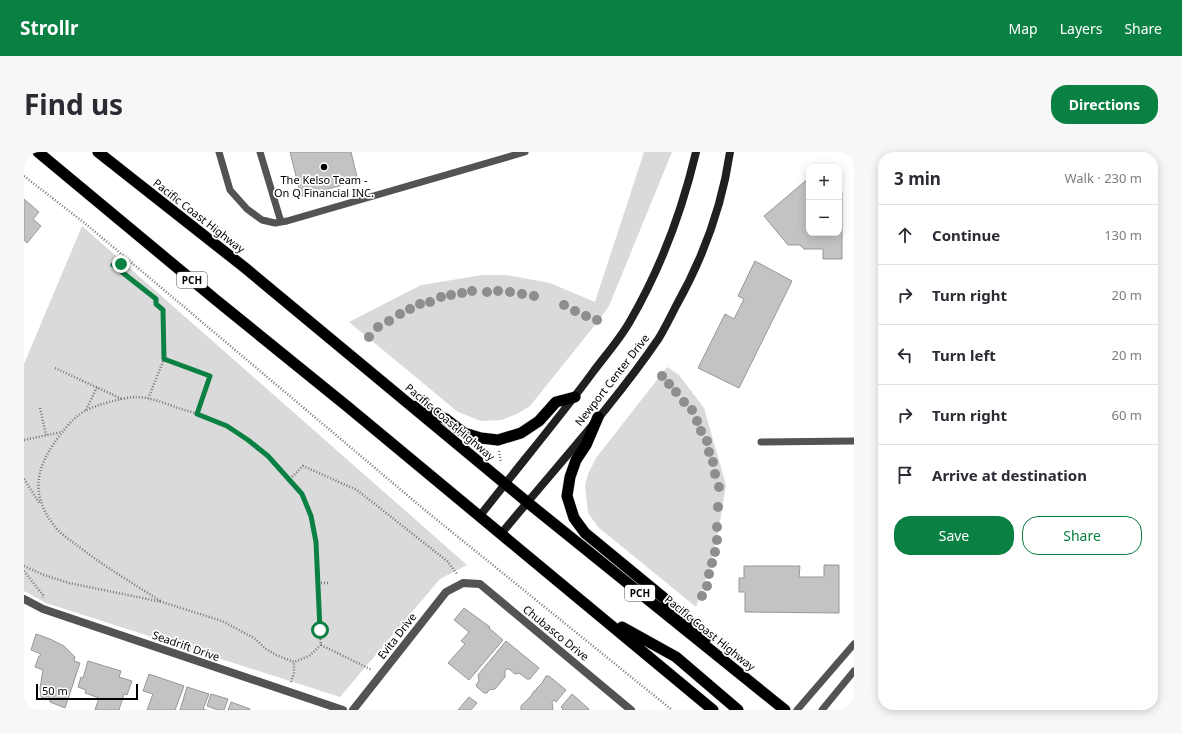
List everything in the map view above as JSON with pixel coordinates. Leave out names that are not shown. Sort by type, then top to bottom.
[{"type":"highway","name":"PCH","points":[[38,152],[712,710]]},
{"type":"highway","name":"Pacific Coast Highway","points":[[98,152],[244,267],[527,502],[786,710]]},
{"type":"highway","points":[[404,400],[446,418],[464,433],[481,438],[498,440],[521,433],[539,421],[556,402],[575,397]]},
{"type":"highway","points":[[598,417],[586,446],[576,460],[570,477],[567,496],[574,518],[585,533],[664,598],[753,684]]},
{"type":"highway","points":[[600,616],[676,657],[738,710]]},
{"type":"main road","name":"Newport Center Drive","points":[[479,516],[575,397],[628,324],[661,260],[678,214],[696,152]]},
{"type":"main road","name":"Newport Center Drive","points":[[501,534],[628,381],[660,336],[686,289],[715,221],[727,176],[730,152]]},
{"type":"street","name":"Evita Drive","points":[[353,710],[446,592],[463,583]]},
{"type":"street","name":"Chubasco Drive","points":[[463,583],[480,584],[631,710]]},
{"type":"street","name":"Seadrift Drive","points":[[24,599],[43,609],[343,710]]},
{"type":"lane","points":[[219,152],[230,190],[247,209],[262,220],[275,223],[525,152]]},
{"type":"lane","points":[[260,152],[281,222]]},
{"type":"lane","points":[[761,442],[854,441]]},
{"type":"lane","points":[[797,710],[854,644]]},
{"type":"lane","points":[[822,710],[854,671]]},
{"type":"path","points":[[24,176],[125,258],[426,511],[672,710]]},
{"type":"path","points":[[125,258],[121,264],[117,261],[113,265],[156,299],[156,304],[163,310],[164,359],[148,400]]},
{"type":"path","points":[[164,359],[210,376],[197,414]]},
{"type":"path","points":[[55,368],[122,399]]},
{"type":"path","points":[[86,411],[97,387]]},
{"type":"path","points":[[42,508],[38,495],[38,479],[41,466],[52,445],[62,432],[67,426],[86,411],[122,399],[137,397],[164,403],[227,426],[268,456],[302,494],[311,516],[316,542],[321,645]]},
{"type":"path","points":[[40,408],[46,435]]},
{"type":"path","points":[[24,440],[62,432]]},
{"type":"path","points":[[499,446],[501,463]]},
{"type":"path","points":[[290,479],[303,466],[357,490],[447,561],[463,583]]},
{"type":"path","points":[[24,479],[54,525],[68,539],[95,559],[162,602]]},
{"type":"path","points":[[24,566],[44,575],[69,583],[162,602],[222,621],[254,638],[266,649],[276,655],[294,662],[309,656],[321,645]]},
{"type":"path","points":[[24,571],[43,595],[43,609]]},
{"type":"path","points":[[318,583],[329,583]]},
{"type":"path","points":[[321,645],[381,675]]},
{"type":"path","points":[[288,692],[294,673],[294,662]]},
{"type":"shaded area","points":[[644,152],[672,152],[609,306],[530,406],[517,414],[501,420],[481,421],[458,412],[349,322],[421,285],[483,275],[507,275],[550,283],[595,302]]},
{"type":"shaded area","points":[[82,226],[467,565],[440,579],[340,697],[46,603],[24,591],[24,364]]},
{"type":"shaded area","points":[[667,367],[679,375],[704,408],[726,485],[719,528],[709,570],[696,607],[598,527],[588,513],[585,486],[588,474],[596,458]]},
{"type":"building","name":"The Kelso Team - On Q Financial INC.","points":[[290,152],[351,152],[358,181],[301,196]]},
{"type":"building","points":[[806,181],[806,236],[842,236],[842,259],[823,259],[823,249],[804,249],[800,245],[788,245],[764,216]]},
{"type":"building","points":[[24,199],[39,212],[33,219],[41,226],[27,243],[24,240]]},
{"type":"building","points":[[755,261],[792,281],[739,388],[698,368],[725,314],[734,319],[744,299],[738,296]]},
{"type":"building","points":[[824,565],[839,565],[839,613],[745,612],[745,592],[739,592],[739,578],[744,578],[744,566],[800,566],[799,577],[824,577]]},
{"type":"building","points":[[464,608],[490,627],[489,628],[503,640],[469,680],[448,663],[465,644],[461,641],[469,632],[454,620]]},
{"type":"building","points":[[36,634],[64,646],[75,657],[74,661],[80,663],[65,708],[41,697],[40,688],[43,670],[35,667],[41,654],[31,650]]},
{"type":"building","points":[[506,641],[539,668],[530,679],[527,679],[519,673],[515,674],[509,669],[506,669],[505,677],[495,689],[484,693],[476,685],[479,681],[478,675]]},
{"type":"building","points":[[88,661],[121,671],[119,677],[132,681],[127,695],[124,694],[119,710],[95,710],[99,698],[85,693],[86,690],[78,687],[81,677],[83,678]]},
{"type":"building","points":[[149,674],[184,686],[175,710],[147,710],[153,694],[143,691]]},
{"type":"building","points":[[546,676],[549,676],[566,690],[556,702],[554,700],[552,702],[553,710],[521,710],[521,706],[534,691],[536,691]]},
{"type":"building","points":[[187,687],[209,694],[203,709],[206,710],[180,710]]},
{"type":"building","points":[[211,694],[228,699],[224,710],[218,710],[207,706]]},
{"type":"building","points":[[572,694],[589,709],[562,710],[563,709],[561,707]]},
{"type":"building","points":[[469,697],[477,703],[471,710],[458,710]]},
{"type":"building","points":[[231,702],[250,709],[250,710],[228,710]]},
{"type":"place","name":"The Kelso Team - On Q Financial INC.","points":[[324,167]]},
{"type":"route","points":[[121,264],[117,261],[113,265],[156,299],[156,304],[163,310],[164,359],[210,376],[197,414],[227,426],[248,440],[268,456],[302,494],[311,516],[316,542],[320,630]]}]
